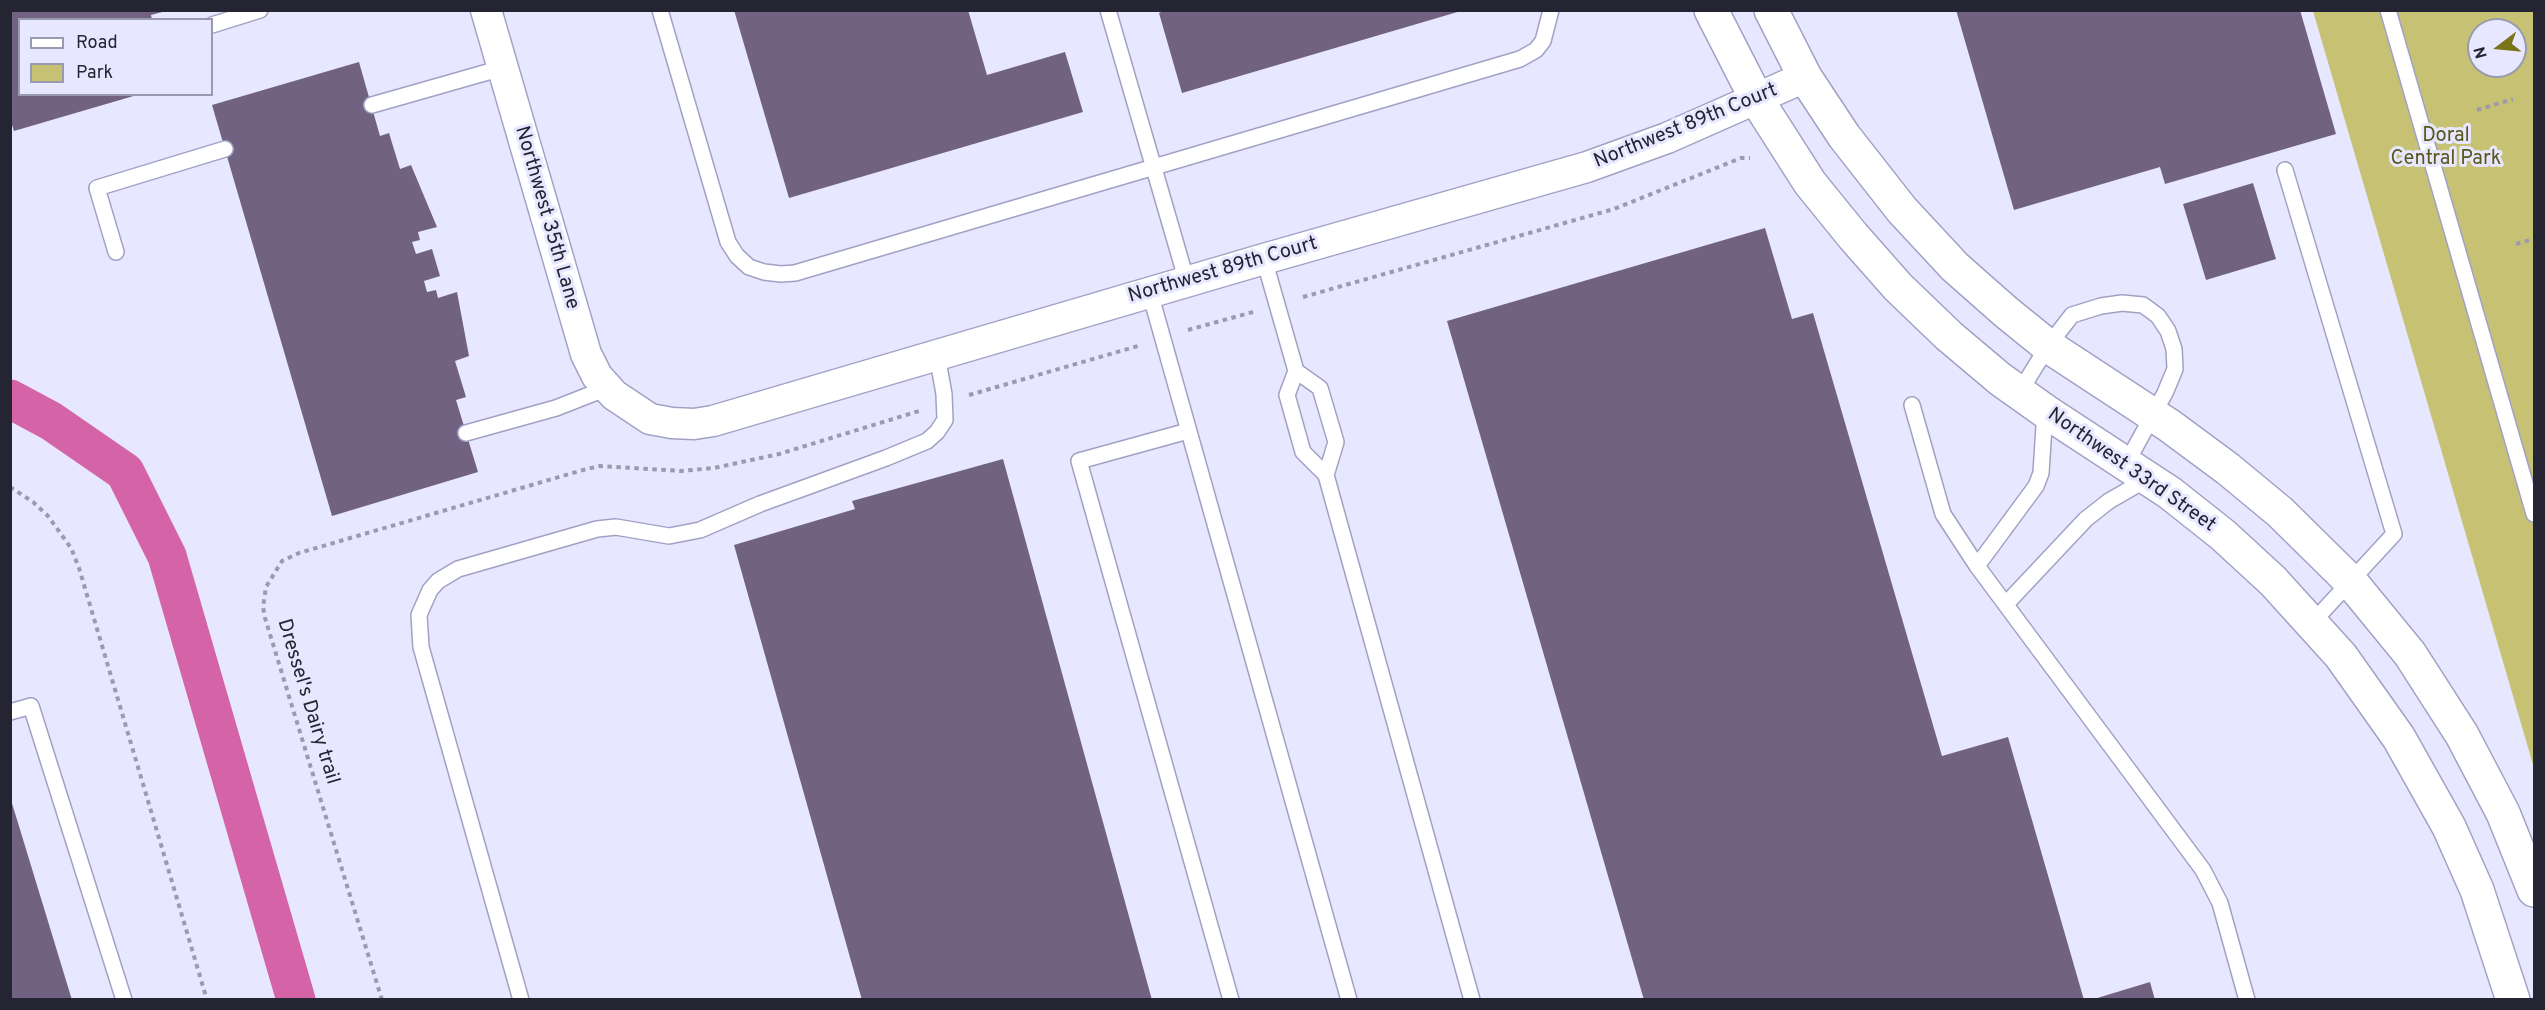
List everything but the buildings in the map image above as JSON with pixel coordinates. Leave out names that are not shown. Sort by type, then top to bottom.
[{"type":"street","name":"Northwest 35th Lane","points":[[486,10],[582,341],[591,365],[607,388],[633,409]]},
{"type":"street","name":"Northwest 33rd Street","points":[[1711,10],[1757,100],[1810,183],[1881,269],[1949,336],[2019,393],[2197,513],[2232,543],[2273,581],[2312,623],[2362,684],[2399,738],[2434,799],[2476,890],[2513,999]]},
{"type":"street","points":[[1771,10],[1805,77],[1864,164],[1913,223],[1979,290],[2048,346],[2152,416],[2254,490],[2302,533],[2351,582],[2409,654],[2462,735],[2503,813],[2535,890]]},
{"type":"street","name":"Northwest 89th Court","points":[[633,409],[650,419],[672,423],[694,424],[713,421],[1587,167],[1667,138],[1805,77]]},
{"type":"lane","points":[[213,25],[260,10]]},
{"type":"lane","points":[[660,10],[728,242],[737,256],[749,267],[764,272],[795,273],[1520,59],[1536,50],[1543,41],[1551,10]]},
{"type":"lane","points":[[1108,10],[1187,282]]},
{"type":"lane","points":[[2388,10],[2535,514]]},
{"type":"lane","points":[[372,105],[502,68]]},
{"type":"lane","points":[[116,252],[97,188],[225,149]]},
{"type":"lane","points":[[2285,170],[2394,534],[2312,623]]},
{"type":"lane","points":[[1264,259],[1296,371],[1287,395],[1303,452],[1326,475],[1472,999]]},
{"type":"lane","points":[[1150,293],[1349,999]]},
{"type":"lane","points":[[2006,604],[2096,510],[2137,471],[2152,416],[2175,369],[2174,349],[2168,331],[2158,316],[2143,305],[2122,303],[2101,306],[2072,315],[2048,346],[2019,393]]},
{"type":"lane","points":[[521,999],[421,647],[419,615],[430,590],[448,573],[458,568],[597,529],[616,527],[669,536],[700,530],[760,504],[927,441],[945,420],[946,410],[937,355]]},
{"type":"lane","points":[[1296,371],[1320,388],[1333,431],[1336,442],[1326,475]]},
{"type":"lane","points":[[466,433],[533,415],[607,388]]},
{"type":"lane","points":[[1912,405],[1942,514],[1977,566],[2204,870],[2220,903],[2247,999]]},
{"type":"lane","points":[[1977,566],[2036,486],[2041,473],[2045,411]]},
{"type":"lane","points":[[1188,431],[1079,461],[1231,999]]},
{"type":"lane","points":[[10,712],[31,706],[124,999]]},
{"type":"path","points":[[2477,110],[2512,99]]},
{"type":"path","points":[[1351,283],[1614,208],[1741,158],[1752,159]]},
{"type":"path","points":[[2516,244],[2535,239]]},
{"type":"path","points":[[1187,331],[1222,321]]},
{"type":"path","points":[[968,396],[1140,345]]},
{"type":"path","name":"Dressel's Dairy trail","points":[[382,999],[263,607],[266,587],[282,561],[299,553],[600,466],[681,471],[714,468],[779,454],[821,439],[917,411]]},
{"type":"path","points":[[10,487],[33,502],[48,516],[71,548],[79,568],[207,999]]},
{"type":"green space","name":"Doral Central Park","points":[[2313,11],[2534,11],[2534,768]]},
{"type":"waterway","points":[[10,399],[51,421],[125,472],[167,556],[296,1000]]}]
